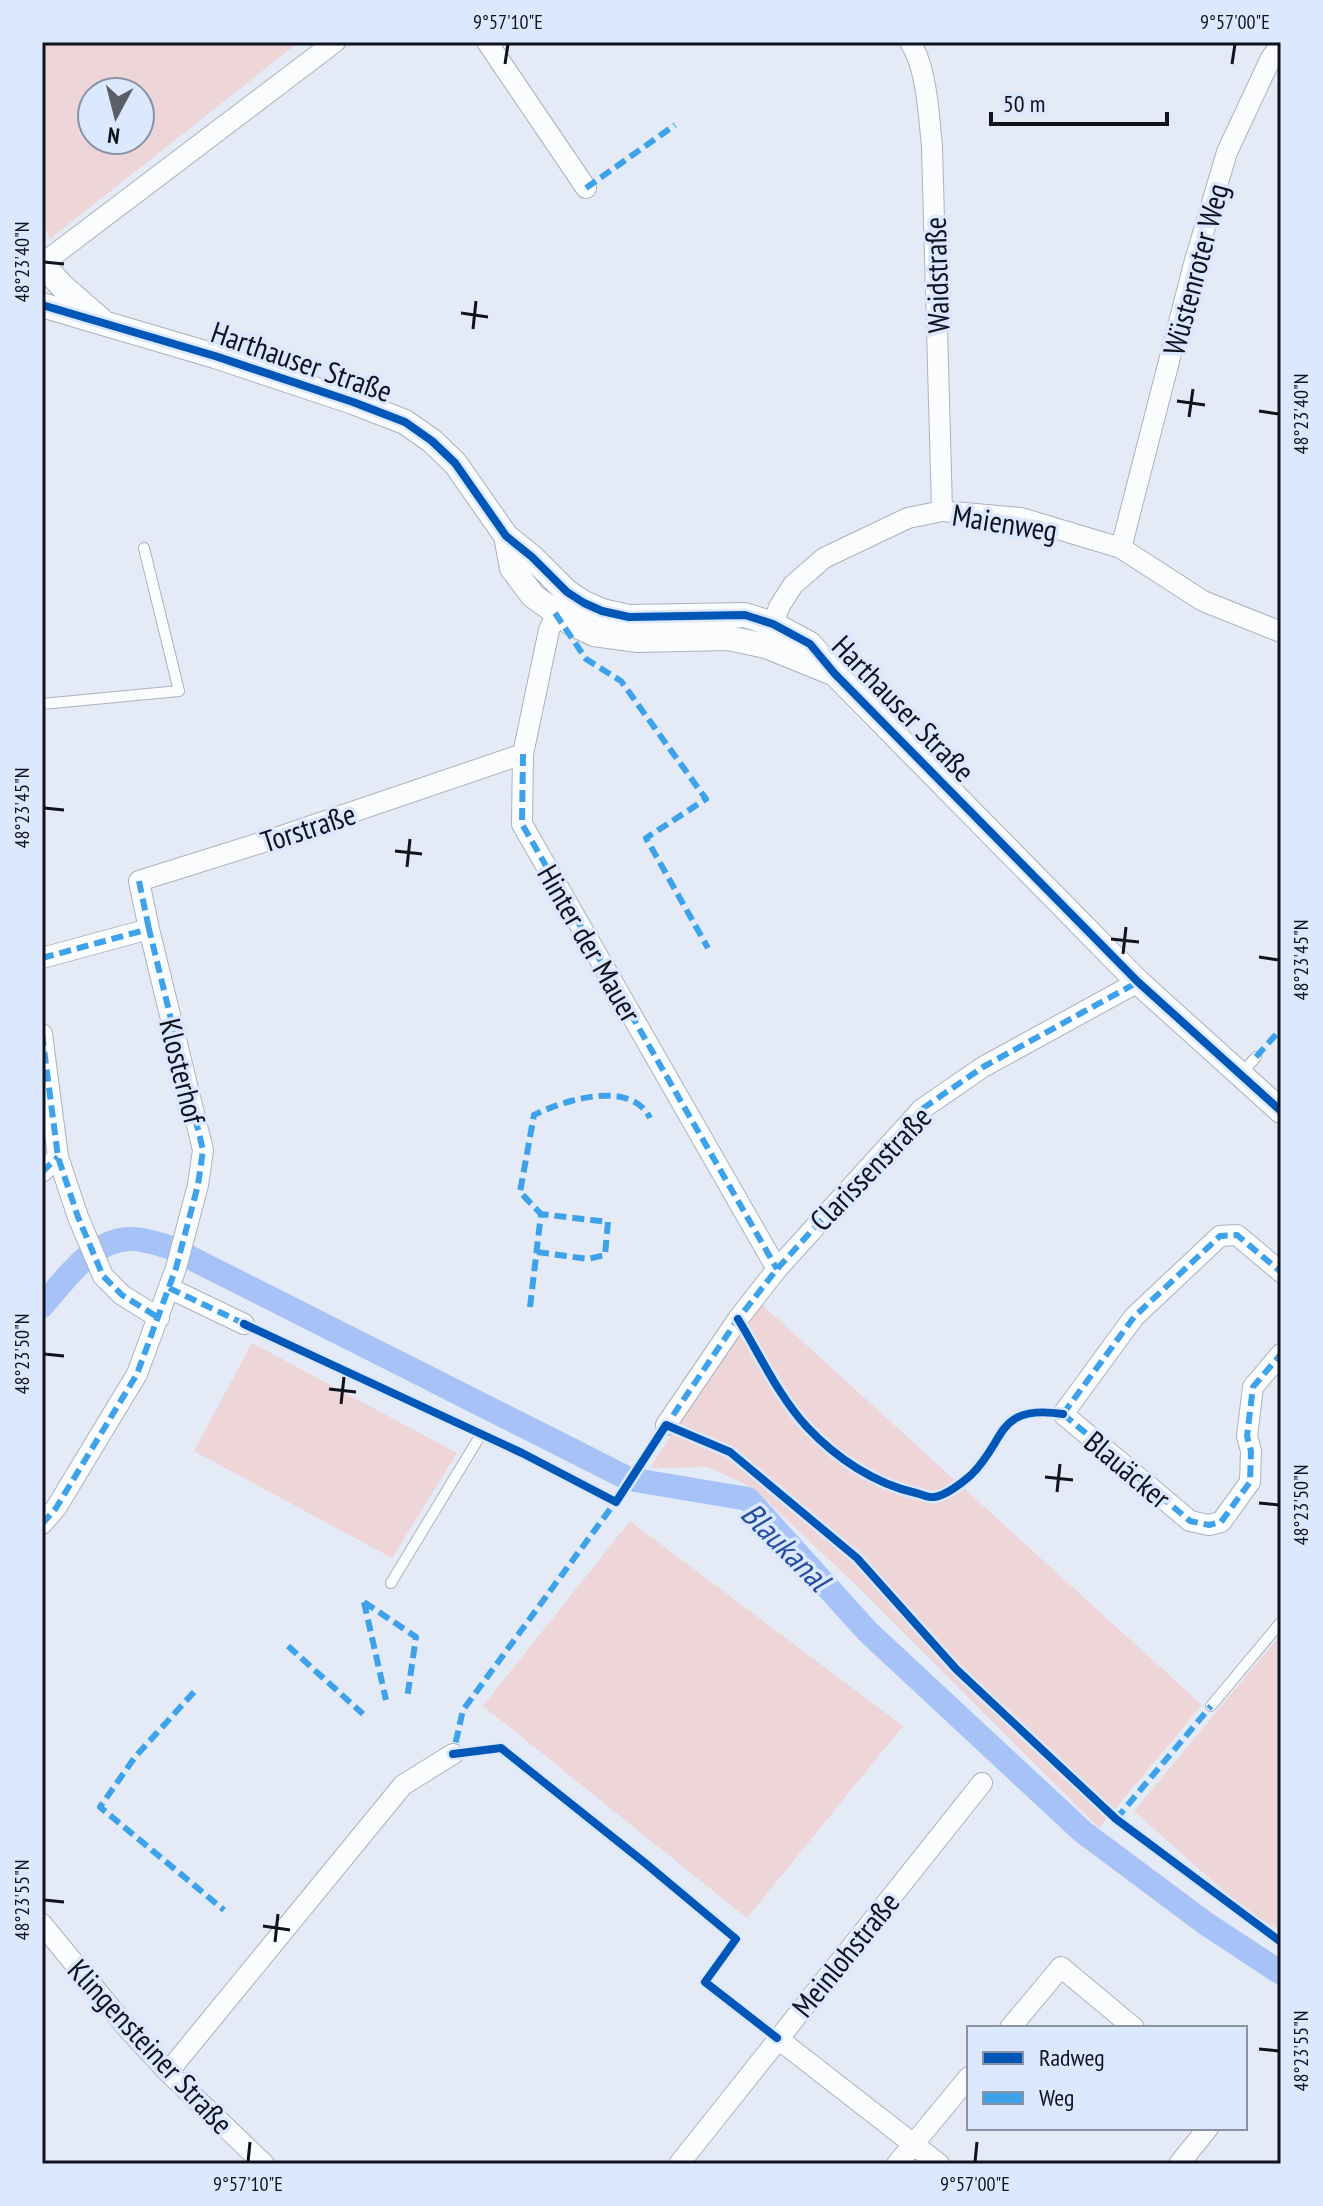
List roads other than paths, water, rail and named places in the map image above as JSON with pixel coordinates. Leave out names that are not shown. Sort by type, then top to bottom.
[{"type":"street","points":[[42,264],[335,42]]},
{"type":"street","points":[[487,42],[586,188]]},
{"type":"street","name":"Waidstraße","points":[[910,42],[920,68],[932,147],[942,511]]},
{"type":"street","name":"Wüstenroter Weg","points":[[1121,548],[1194,264],[1227,152],[1271,58],[1281,45]]},
{"type":"street","name":"Harthauser Straße","points":[[42,264],[62,286],[104,322]]},
{"type":"street","name":"Harthauser Straße","points":[[42,305],[299,384],[405,422],[432,441],[455,463],[506,536],[532,557],[561,603],[629,617],[745,615],[769,635],[810,644],[835,674],[1138,982],[1281,1111]]},
{"type":"street","name":"Maienweg","points":[[769,635],[779,607],[793,585],[824,558],[908,518],[942,511],[1021,518],[1121,548],[1203,601],[1281,632]]},
{"type":"street","name":"Hinter der Mauer","points":[[561,603],[549,630],[523,754],[522,824],[777,1269]]},
{"type":"street","name":"Torstraße","points":[[149,929],[139,881],[523,754]]},
{"type":"street","points":[[42,958],[149,929]]},
{"type":"street","name":"Klosterhof","points":[[42,1524],[56,1508],[137,1374],[176,1268],[198,1185],[203,1150],[149,929]]},
{"type":"street","name":"Clarissenstraße","points":[[666,1425],[738,1319],[777,1269],[922,1109],[983,1067],[1138,982]]},
{"type":"street","points":[[42,1034],[58,1157],[103,1276],[122,1295],[159,1318]]},
{"type":"street","points":[[42,1172],[58,1157]]},
{"type":"street","name":"Blauäcker","points":[[1281,1272],[1237,1235],[1220,1236],[1134,1317],[1063,1414],[1190,1521],[1209,1525],[1221,1522],[1250,1482],[1251,1451],[1247,1436],[1253,1387],[1281,1354]]},
{"type":"street","points":[[169,1288],[244,1324]]},
{"type":"street","points":[[168,2072],[264,1949],[403,1785],[453,1754]]},
{"type":"street","name":"Meinlohstraße","points":[[679,2164],[982,1783]]},
{"type":"street","name":"Klingensteiner Straße","points":[[42,1924],[128,2029],[264,2164]]},
{"type":"street","points":[[1012,2026],[1061,1967],[1132,2026]]},
{"type":"street","points":[[777,2038],[939,2164]]},
{"type":"street","points":[[897,2164],[967,2079]]},
{"type":"street","points":[[1179,2164],[1206,2130]]},
{"type":"lane","points":[[42,704],[179,691],[144,548]]},
{"type":"lane","points":[[1240,1076],[1256,1057]]},
{"type":"lane","points":[[391,1583],[480,1436]]},
{"type":"lane","points":[[1211,1706],[1281,1622]]},
{"type":"waterway","name":"Blaukanal","points":[[42,1306],[81,1262],[105,1245],[132,1239],[156,1243],[629,1479],[748,1499],[868,1632],[1083,1832],[1205,1923],[1281,1973]]}]
